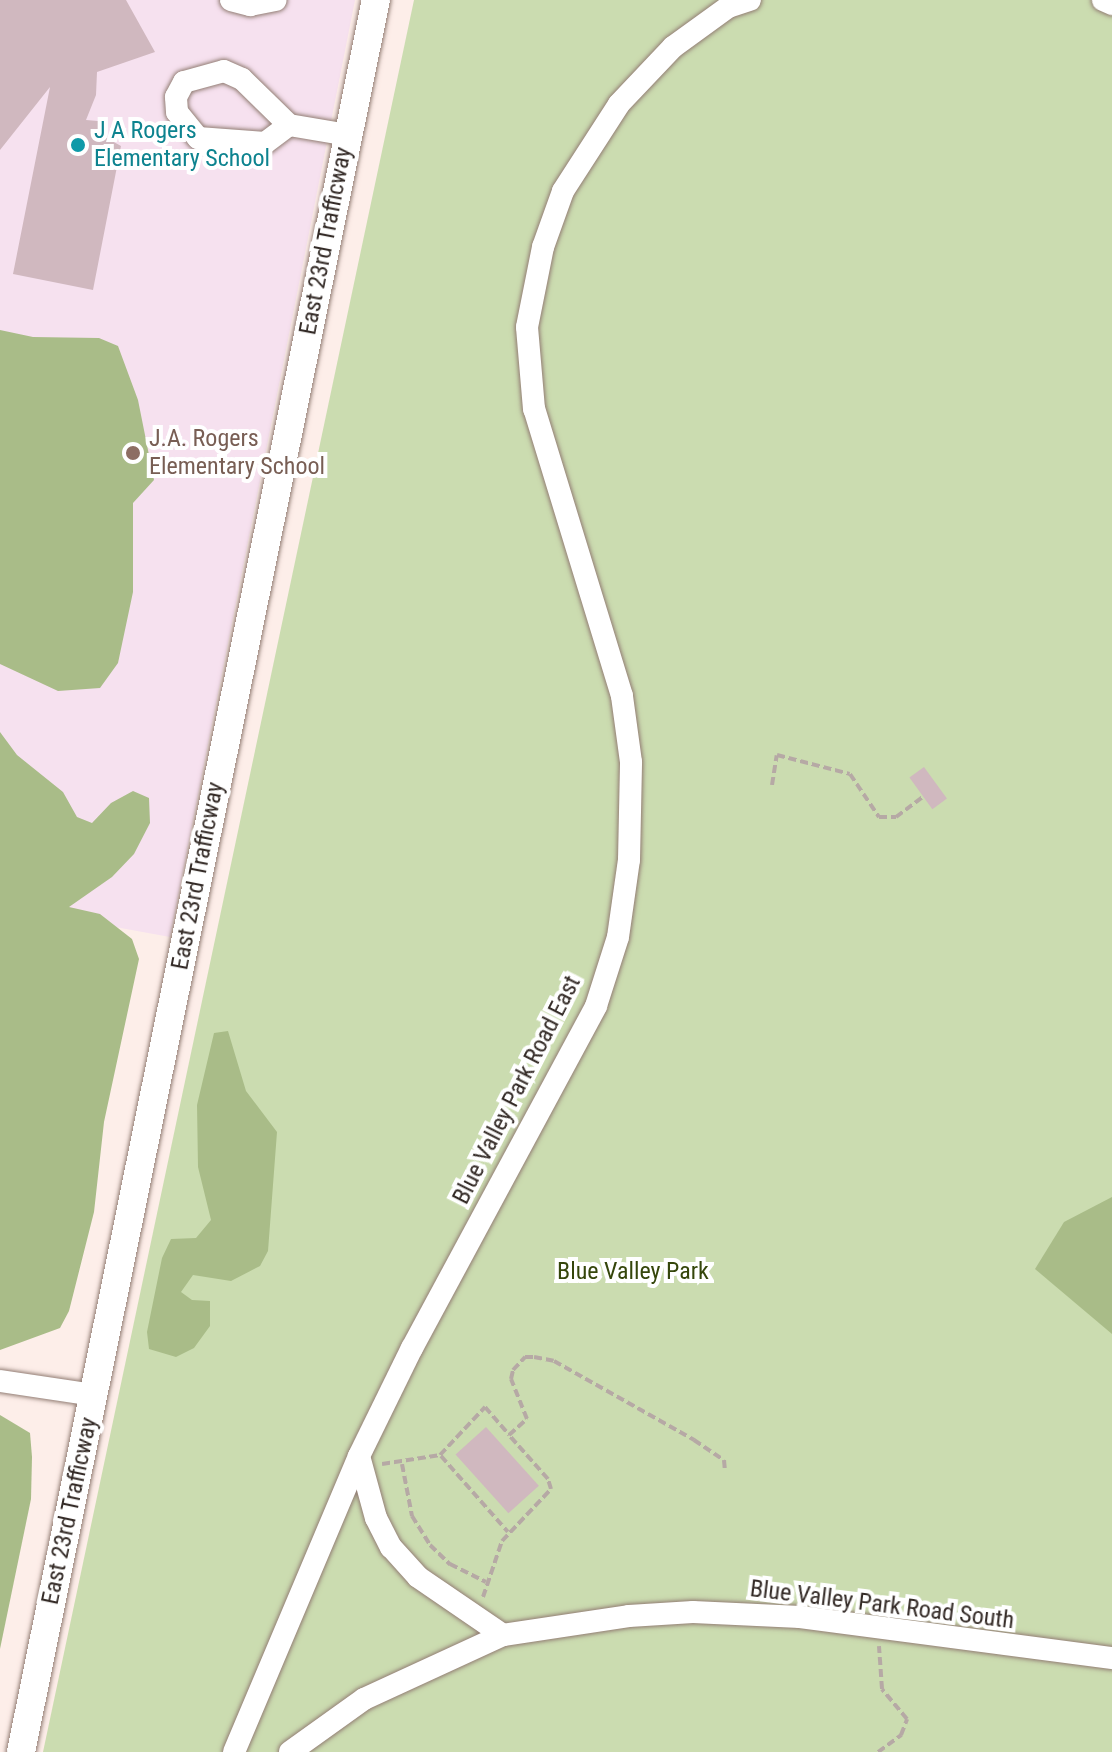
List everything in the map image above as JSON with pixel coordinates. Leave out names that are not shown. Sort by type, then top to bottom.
[{"type":"main road","name":"East 23rd Trafficway","points":[[21,1752],[376,0]]},
{"type":"street","points":[[231,0],[250,5],[276,0]]},
{"type":"street","points":[[1103,0],[1112,4]]},
{"type":"street","name":"Blue Valley Park Road East","points":[[234,1752],[412,1348],[596,1006],[618,937],[629,860],[631,762],[622,696],[534,409],[527,327],[543,247],[563,191],[619,104],[673,47],[736,2]]},
{"type":"street","points":[[289,125],[265,143],[198,138],[177,112],[176,97],[184,82],[224,71],[242,79],[289,125],[348,135]]},
{"type":"street","points":[[0,1381],[94,1395]]},
{"type":"street","points":[[361,1463],[376,1518],[391,1547],[418,1577],[503,1635]]},
{"type":"street","name":"Blue Valley Park Road South","points":[[290,1752],[364,1699],[503,1635],[693,1612],[800,1617],[1112,1658]]},
{"type":"path","points":[[127,159],[135,151]]},
{"type":"path","points":[[772,785],[777,755],[850,774],[879,817],[896,817],[923,797]]},
{"type":"path","points":[[509,1435],[527,1419],[511,1379],[513,1370],[525,1357],[542,1358],[694,1440],[724,1460],[725,1471]]},
{"type":"path","points":[[361,1463],[402,1464],[440,1455],[485,1407],[548,1479],[551,1489],[508,1532],[486,1582],[481,1622]]},
{"type":"path","points":[[440,1455],[508,1532]]},
{"type":"path","points":[[402,1464],[412,1516],[430,1545],[450,1564],[486,1582]]},
{"type":"path","points":[[878,1752],[901,1735],[907,1719],[882,1689],[878,1670],[880,1628]]},
{"type":"shaded area","name":"J.A. Rogers Elementary School","points":[[0,0],[355,0],[170,937],[0,906]]},
{"type":"green space","name":"Blue Valley Park","points":[[414,0],[1112,0],[1112,1752],[43,1752]]},
{"type":"green space","points":[[0,330],[33,337],[99,338],[118,346],[138,400],[154,480],[133,503],[133,592],[118,663],[100,688],[58,691],[0,664]]},
{"type":"green space","points":[[0,732],[17,755],[63,792],[77,817],[92,823],[111,803],[133,791],[149,798],[150,823],[134,854],[112,877],[69,907],[100,914],[132,939],[139,959],[104,1122],[94,1212],[69,1311],[60,1328],[0,1350]]},
{"type":"green space","points":[[228,1031],[246,1091],[277,1132],[268,1251],[260,1266],[231,1281],[193,1275],[181,1292],[192,1300],[210,1301],[210,1326],[194,1348],[176,1357],[149,1349],[147,1332],[162,1258],[171,1239],[196,1238],[211,1220],[198,1167],[197,1105],[214,1033]]},
{"type":"green space","points":[[1112,1197],[1112,1334],[1035,1269],[1064,1222]]},
{"type":"green space","points":[[0,1415],[30,1433],[32,1457],[31,1499],[0,1649]]},
{"type":"building","name":"J A Rogers Elementary School","points":[[0,0],[126,0],[155,52],[97,72],[96,95],[86,120],[98,121],[103,136],[121,146],[93,290],[13,274],[50,87],[0,150]]},
{"type":"building","points":[[924,767],[947,799],[932,809],[909,778]]},
{"type":"building","points":[[486,1427],[539,1486],[508,1513],[456,1454]]},
{"type":"place","name":"J A Rogers Elementary School","points":[[78,145]]},
{"type":"place","name":"J.A. Rogers Elementary School","points":[[133,453]]}]
